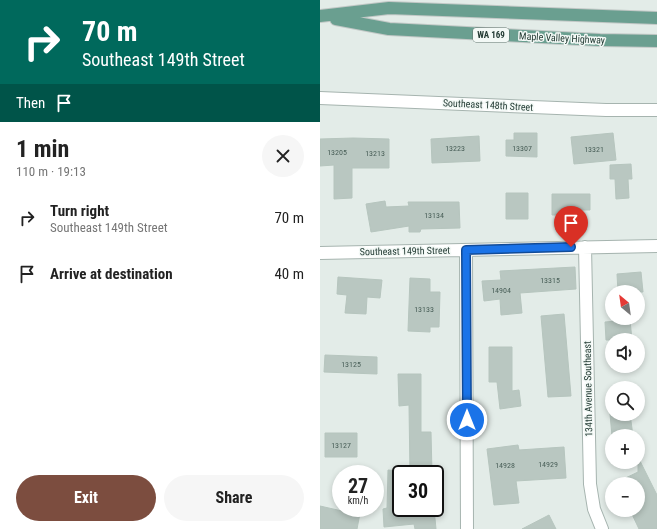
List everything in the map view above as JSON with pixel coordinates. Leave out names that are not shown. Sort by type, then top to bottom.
[{"type":"main road","name":"Maple Valley Highway","points":[[323,16],[389,8],[657,18]]},
{"type":"main road","name":"Maple Valley Highway","points":[[323,16],[389,29],[600,40],[657,41]]},
{"type":"street","name":"Southeast 148th Street","points":[[320,98],[606,110],[657,110]]},
{"type":"street","name":"Southeast 149th Street","points":[[320,253],[657,246]]},
{"type":"street","name":"134th Avenue Southeast","points":[[586,247],[590,484],[594,509],[602,529]]},
{"type":"street","points":[[466,250],[467,529]]},
{"type":"building","points":[[514,133],[537,133],[537,157],[506,156],[506,140],[514,140]]},
{"type":"building","points":[[613,133],[616,160],[574,164],[571,137]]},
{"type":"building","points":[[479,136],[480,161],[432,163],[431,139]]},
{"type":"building","points":[[320,139],[389,139],[389,168],[352,168],[352,198],[334,199],[334,165],[320,166]]},
{"type":"building","points":[[631,164],[632,179],[628,179],[629,198],[616,199],[615,179],[610,179],[610,165]]},
{"type":"building","points":[[506,193],[528,193],[528,219],[506,219]]},
{"type":"building","points":[[552,194],[590,194],[590,210],[574,210],[574,215],[552,215]]},
{"type":"building","points":[[385,201],[386,207],[409,206],[408,202],[459,202],[460,228],[421,229],[420,232],[409,232],[409,226],[371,232],[366,204]]},
{"type":"building","points":[[575,267],[576,289],[520,293],[522,313],[501,315],[500,299],[484,301],[482,281],[501,280],[500,271]]},
{"type":"building","points":[[641,272],[642,285],[618,285],[617,274]]},
{"type":"building","points":[[338,277],[382,280],[380,298],[367,297],[366,314],[345,313],[347,295],[337,294]]},
{"type":"building","points":[[410,278],[430,279],[430,292],[440,292],[439,327],[430,327],[430,332],[408,331]]},
{"type":"building","points":[[564,314],[571,396],[548,397],[541,316]]},
{"type":"building","points":[[605,325],[630,325],[631,333],[606,333]]},
{"type":"building","points":[[489,347],[512,347],[512,391],[519,390],[521,406],[500,409],[497,382],[489,382]]},
{"type":"building","points":[[325,355],[377,357],[377,374],[324,372]]},
{"type":"building","points":[[398,374],[421,374],[421,432],[431,432],[432,465],[410,465],[409,405],[399,406]]},
{"type":"building","points":[[611,421],[631,421],[632,429],[611,429]]},
{"type":"building","points":[[325,433],[357,433],[357,457],[325,457]]},
{"type":"building","points":[[518,445],[519,450],[564,447],[566,478],[516,481],[519,503],[494,505],[487,449]]},
{"type":"building","points":[[638,469],[644,469],[657,495],[657,529],[639,529],[633,517],[645,517],[645,477],[628,477],[638,472]]},
{"type":"building","points":[[388,470],[392,470],[392,517],[435,517],[436,529],[415,529],[414,524],[384,527],[384,509],[387,508]]},
{"type":"building","points":[[320,506],[332,509],[332,517],[359,517],[357,529],[320,529]]},
{"type":"building","points":[[549,515],[556,529],[522,529]]},
{"type":"route","points":[[467,420],[466,250],[571,247]]}]
